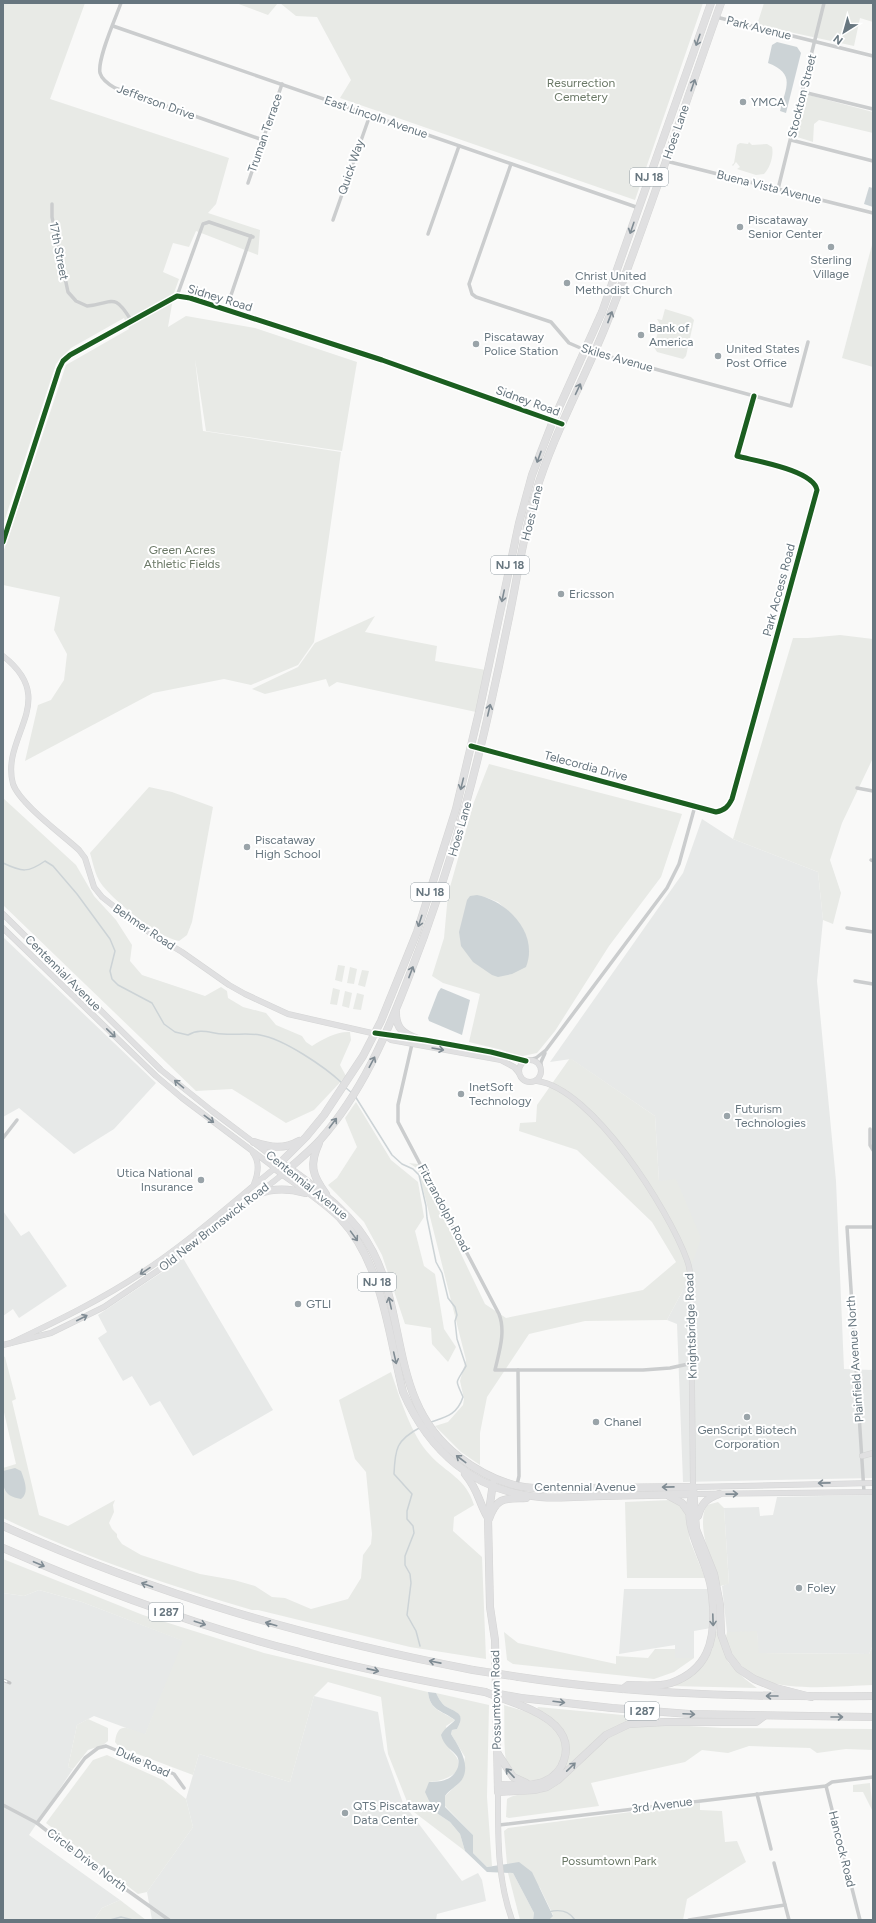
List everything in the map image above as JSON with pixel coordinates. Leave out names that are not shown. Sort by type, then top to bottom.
[{"type":"highway","name":"Hoes Lane","points":[[375,1033],[419,925],[448,835],[471,746],[518,523],[532,475],[553,421],[602,312],[711,3]]},
{"type":"highway","name":"Hoes Lane","points":[[384,1036],[397,1008],[439,897],[467,805],[481,748],[535,496],[562,424],[595,353],[623,282],[721,3]]},
{"type":"highway","points":[[397,1008],[396,1019],[400,1029],[409,1036],[418,1039]]},
{"type":"highway","name":"Old New Brunswick Road","points":[[274,1168],[281,1163],[306,1137],[337,1096],[350,1078],[375,1033]]},
{"type":"highway","name":"Old New Brunswick Road","points":[[282,1174],[320,1140],[346,1106],[358,1087],[384,1036]]},
{"type":"highway","points":[[251,1145],[280,1148],[291,1145],[306,1137]]},
{"type":"highway","name":"NJ 18","points":[[320,1140],[313,1158],[314,1172],[319,1184],[331,1200]]},
{"type":"highway","name":"Centennial Avenue","points":[[281,1163],[345,1212],[356,1225],[374,1253],[387,1291],[411,1393],[422,1422]]},
{"type":"highway","name":"Centennial Avenue","points":[[274,1168],[339,1217],[353,1233],[373,1270],[403,1392],[443,1454],[459,1468],[516,1493],[540,1497],[668,1495],[693,1490]]},
{"type":"highway","points":[[257,1194],[271,1189],[296,1190],[310,1194]]},
{"type":"highway","name":"Centennial Avenue","points":[[428,1430],[446,1447],[493,1482],[556,1489],[693,1490]]},
{"type":"highway","points":[[459,1468],[478,1491],[482,1508],[488,1520]]},
{"type":"highway","name":"Possumtown Road","points":[[493,1482],[488,1520],[490,1607],[495,1640],[498,1788]]},
{"type":"highway","points":[[623,1689],[628,1685],[660,1685],[681,1678],[696,1667],[708,1649],[714,1625],[712,1589],[692,1535],[690,1502],[693,1490]]},
{"type":"highway","points":[[693,1490],[698,1536],[714,1574],[720,1605],[721,1634],[729,1656],[739,1669],[754,1679],[776,1688],[811,1697]]},
{"type":"highway","points":[[696,1521],[703,1502],[719,1494]]},
{"type":"highway","points":[[668,1495],[682,1503],[690,1515]]},
{"type":"highway","points":[[488,1520],[495,1506],[500,1501],[540,1497]]},
{"type":"highway","name":"I 287","points":[[3,1526],[98,1567],[216,1608],[350,1645],[473,1670],[623,1689],[705,1695],[811,1697],[873,1696]]},
{"type":"highway","name":"I 287","points":[[3,1548],[98,1588],[221,1630],[335,1661],[474,1690],[521,1698],[651,1712],[764,1716],[873,1717]]},
{"type":"highway","points":[[485,1692],[541,1714],[553,1723],[561,1734],[566,1749],[564,1762],[558,1772],[542,1782],[498,1788]]},
{"type":"highway","points":[[498,1788],[534,1790],[547,1787],[562,1776],[606,1735],[629,1724],[665,1722],[756,1722],[764,1716]]},
{"type":"highway","points":[[498,1754],[514,1777],[530,1784]]},
{"type":"street","name":"Jefferson Drive","points":[[121,3],[100,64],[100,72],[105,82],[115,88],[263,140]]},
{"type":"street","name":"Stockton Street","points":[[778,189],[824,3]]},
{"type":"street","name":"Park Avenue","points":[[716,17],[873,56]]},
{"type":"street","name":"East Lincoln Avenue","points":[[112,26],[370,114],[638,208]]},
{"type":"street","name":"Truman Terrace","points":[[248,183],[282,84]]},
{"type":"street","points":[[803,92],[873,109]]},
{"type":"street","name":"Quick Way","points":[[333,220],[370,114]]},
{"type":"street","points":[[791,140],[873,161]]},
{"type":"street","points":[[428,234],[459,146]]},
{"type":"street","name":"Buena Vista Avenue","points":[[666,161],[873,213]]},
{"type":"street","name":"Skiles Avenue","points":[[511,164],[469,284],[470,290],[476,297],[551,322],[569,343],[585,350],[791,406],[808,342]]},
{"type":"street","name":"17th Street","points":[[52,204],[52,217],[68,292],[76,301],[87,306],[107,301],[116,302],[124,309],[131,320]]},
{"type":"street","points":[[177,296],[201,226],[209,222],[252,237],[226,310]]},
{"type":"street","name":"Sidney Road","points":[[3,542],[59,369],[63,361],[70,355],[131,320],[177,296],[190,298],[382,360],[562,424]]},
{"type":"street","name":"Park Access Road","points":[[695,806],[716,812],[724,810],[732,799],[816,493],[816,487],[813,482],[800,474],[737,456],[754,396]]},
{"type":"street","name":"Behmer Road","points":[[3,656],[13,664],[22,678],[28,699],[25,715],[10,750],[8,762],[13,785],[24,801],[80,850],[85,858],[94,887],[102,897],[139,926],[182,952],[245,994],[300,1018],[384,1036]]},
{"type":"street","name":"Telecordia Drive","points":[[471,746],[695,806]]},
{"type":"street","points":[[857,788],[873,791]]},
{"type":"street","points":[[384,1036],[391,1040],[501,1060],[514,1066],[522,1079],[527,1082],[536,1081],[541,1070],[541,1062],[546,1050],[670,882],[679,864],[695,806]]},
{"type":"street","name":"Centennial Avenue","points":[[3,914],[161,1070],[251,1145],[274,1168]]},
{"type":"street","name":"Centennial Avenue","points":[[3,928],[156,1076],[182,1098],[251,1145],[281,1163]]},
{"type":"street","points":[[847,928],[873,932]]},
{"type":"street","points":[[855,981],[873,984]]},
{"type":"street","points":[[384,1036],[394,1035],[536,1061],[541,1070]]},
{"type":"street","name":"Fitzrandolph Road","points":[[412,1044],[398,1105],[398,1122],[499,1314],[502,1322],[502,1334],[495,1370],[518,1370]]},
{"type":"street","points":[[519,1072],[520,1066],[527,1060],[536,1058],[546,1050]]},
{"type":"street","name":"Knightsbridge Road","points":[[541,1070],[554,1087]]},
{"type":"street","name":"Knightsbridge Road","points":[[536,1081],[554,1087],[581,1105],[607,1130],[654,1196],[682,1247],[691,1278],[693,1490]]},
{"type":"street","points":[[3,1138],[16,1120]]},
{"type":"street","points":[[870,1129],[870,1145],[873,1150]]},
{"type":"street","points":[[251,1145],[258,1167],[253,1185]]},
{"type":"street","name":"Old New Brunswick Road","points":[[11,1343],[91,1304],[143,1272],[176,1248],[274,1168]]},
{"type":"street","name":"Old New Brunswick Road","points":[[3,1345],[51,1333],[104,1307],[181,1255],[282,1174]]},
{"type":"street","name":"Plainfield Avenue North","points":[[864,1492],[847,1227],[873,1227]]},
{"type":"street","points":[[517,1485],[519,1476],[518,1370],[643,1370],[670,1368],[693,1363]]},
{"type":"street","points":[[862,1456],[873,1453]]},
{"type":"street","name":"Centennial Avenue","points":[[693,1490],[873,1482]]},
{"type":"street","name":"Centennial Avenue","points":[[693,1490],[719,1494],[873,1492]]},
{"type":"street","name":"Duke Road","points":[[37,1823],[85,1758],[98,1748],[106,1746],[174,1774],[184,1788]]},
{"type":"street","points":[[826,1786],[832,1782],[873,1777]]},
{"type":"street","name":"3rd Avenue","points":[[499,1825],[826,1786]]},
{"type":"street","name":"Hancock Road","points":[[826,1786],[860,1920]]},
{"type":"street","name":"Possumtown Road","points":[[498,1788],[499,1858],[502,1890],[512,1920]]},
{"type":"street","points":[[757,1794],[771,1849]]},
{"type":"street","name":"Circle Drive North","points":[[3,1805],[37,1823],[79,1856],[169,1920]]},
{"type":"street","points":[[774,1863],[789,1920]]},
{"type":"street","points":[[689,1920],[785,1905]]},
{"type":"shaded area","points":[[777,42],[797,47],[801,53],[786,113],[780,111],[786,88],[786,77],[777,67],[768,63],[772,45]]},
{"type":"shaded area","points":[[869,187],[873,188],[873,207],[864,204]]},
{"type":"shaded area","points":[[702,819],[733,839],[818,872],[823,920],[817,981],[836,1181],[844,1369],[873,1370],[873,1478],[683,1482],[677,1324],[667,1320],[683,1290],[659,1181],[655,1116],[571,1059],[550,1062],[683,873]]},
{"type":"shaded area","points":[[477,895],[489,898],[500,904],[518,921],[524,931],[528,943],[529,955],[526,967],[512,974],[498,977],[492,975],[473,962],[461,946],[459,932],[467,900],[470,896]]},
{"type":"shaded area","points":[[3,937],[156,1083],[114,1129],[74,1154],[19,1108],[3,1117]]},
{"type":"shaded area","points":[[441,988],[470,1000],[462,1035],[429,1021],[428,1018]]},
{"type":"shaded area","points":[[3,1211],[21,1236],[29,1231],[67,1286],[19,1318],[13,1309],[3,1316]]},
{"type":"shaded area","points":[[183,1258],[273,1410],[193,1456],[160,1401],[150,1406],[132,1376],[123,1381],[98,1338],[107,1332],[98,1315]]},
{"type":"shaded area","points":[[15,1468],[21,1471],[26,1486],[24,1496],[21,1499],[15,1498],[7,1493],[3,1481],[3,1471]]},
{"type":"shaded area","points":[[873,1495],[873,1645],[869,1654],[758,1653],[757,1632],[727,1632],[722,1586],[729,1583],[724,1508],[759,1507],[760,1516],[773,1515],[777,1497]]},
{"type":"shaded area","points":[[624,1589],[708,1589],[711,1628],[694,1631],[694,1658],[675,1658],[675,1645],[619,1654]]},
{"type":"shaded area","points":[[39,1590],[82,1602],[184,1641],[145,1735],[94,1716],[77,1725],[68,1767],[73,1769],[29,1835],[120,1900],[102,1908],[94,1920],[3,1920],[3,1593],[24,1596]]},
{"type":"shaded area","points":[[428,1692],[436,1693],[445,1706],[459,1714],[461,1720],[457,1729],[452,1730],[451,1734],[465,1763],[464,1775],[461,1781],[445,1796],[445,1807],[473,1835],[473,1853],[487,1867],[519,1862],[532,1872],[553,1916],[549,1920],[533,1920],[534,1913],[513,1873],[487,1872],[465,1851],[460,1834],[450,1822],[438,1814],[431,1805],[425,1792],[429,1782],[443,1781],[453,1775],[459,1762],[457,1756],[445,1744],[441,1735],[455,1720],[434,1707],[429,1698]]},
{"type":"shaded area","points":[[314,1696],[378,1712],[384,1750],[403,1803],[462,1881],[478,1873],[482,1880],[486,1901],[437,1914],[436,1920],[152,1920],[147,1892],[193,1827],[186,1799],[199,1754],[290,1782]]},
{"type":"green space","name":"Green Acres Athletic Fields","points":[[3,3],[85,3],[50,99],[229,158],[216,204],[208,213],[260,230],[258,255],[196,231],[189,247],[173,243],[163,272],[179,279],[174,293],[168,327],[186,316],[255,328],[357,362],[342,451],[206,431],[195,359],[203,431],[341,452],[314,642],[298,665],[251,685],[224,679],[153,693],[25,761],[38,705],[51,700],[64,680],[67,654],[54,630],[60,597],[3,585],[3,553],[66,365],[129,329],[124,318],[71,348],[56,364],[3,525]]},
{"type":"green space","points":[[236,3],[278,3],[268,15]]},
{"type":"green space","name":"Resurrection Cemetery","points":[[280,3],[703,3],[635,200],[340,98],[351,80],[317,17],[296,16]]},
{"type":"green space","points":[[764,3],[873,3],[873,22],[860,18],[854,46],[757,25]]},
{"type":"green space","points":[[805,94],[873,112],[873,133],[819,120],[814,124],[813,142],[794,136]]},
{"type":"green space","points":[[749,142],[752,145],[767,144],[772,147],[771,161],[764,174],[756,175],[737,169],[740,167],[736,162],[733,166],[732,165],[734,163],[737,145],[740,143],[748,144]]},
{"type":"green space","points":[[873,241],[873,367],[842,358]]},
{"type":"green space","points":[[665,309],[691,317],[694,320],[686,356],[683,359],[657,352],[654,347],[660,324],[657,319],[662,320]]},
{"type":"green space","points":[[375,616],[365,632],[437,646],[435,661],[486,670],[476,712],[337,682],[329,687],[326,679],[265,694],[252,689],[298,667],[315,643]]},
{"type":"green space","points":[[840,635],[873,639],[873,758],[842,823],[830,860],[841,893],[833,924],[823,920],[818,872],[733,839],[793,638]]},
{"type":"green space","points":[[489,764],[682,814],[661,877],[609,946],[555,1031],[537,1053],[518,1057],[502,1050],[469,1042],[480,994],[443,983],[432,976],[444,938],[448,894],[474,802]],"holes":[[[485,897],[498,902],[516,919]]]},
{"type":"green space","points":[[149,787],[172,792],[213,807],[192,922],[187,935],[179,941],[160,933],[136,917],[114,898],[98,879],[90,853]]},
{"type":"green space","points":[[3,798],[76,865],[94,896],[116,920],[132,945],[130,961],[142,975],[205,996],[221,987],[227,991],[228,998],[243,1007],[266,1013],[276,1025],[302,1036],[306,1042],[312,1046],[335,1034],[350,1032],[351,1040],[340,1065],[346,1076],[314,1110],[286,1123],[232,1089],[196,1091],[3,905]]},
{"type":"green space","points":[[338,965],[345,966],[342,982],[335,980]]},
{"type":"green space","points":[[350,967],[357,969],[354,984],[347,983]]},
{"type":"green space","points":[[362,970],[369,971],[365,987],[358,985]]},
{"type":"green space","points":[[333,988],[340,990],[337,1005],[330,1004]]},
{"type":"green space","points":[[345,991],[352,993],[349,1008],[342,1006]]},
{"type":"green space","points":[[357,993],[364,995],[361,1010],[353,1009]]},
{"type":"green space","points":[[570,1058],[655,1116],[659,1181],[676,1179],[701,1238],[683,1290],[667,1320],[585,1321],[529,1334],[487,1397],[480,1433],[480,1465],[461,1452],[435,1426],[448,1422],[463,1405],[464,1399],[460,1381],[466,1360],[418,1169],[409,1163],[418,1164],[485,1304],[506,1318],[643,1290],[676,1262],[652,1222],[577,1150],[519,1131],[520,1123],[536,1122],[537,1105]]},
{"type":"green space","points":[[356,1102],[391,1160],[418,1182],[424,1217],[415,1231],[424,1266],[435,1274],[444,1329],[456,1347],[448,1362],[432,1344],[431,1328],[405,1324],[382,1255],[364,1222],[328,1185],[337,1178],[357,1147],[345,1118]]},
{"type":"green space","points":[[3,1356],[5,1357],[16,1399],[12,1401],[39,1515],[68,1526],[115,1500],[113,1505],[114,1512],[109,1523],[122,1544],[141,1555],[200,1574],[234,1580],[255,1586],[272,1597],[285,1598],[311,1609],[348,1599],[361,1578],[363,1555],[371,1544],[372,1534],[366,1472],[355,1459],[339,1400],[391,1372],[407,1416],[423,1447],[436,1461],[461,1482],[466,1488],[474,1505],[454,1517],[453,1531],[482,1557],[486,1659],[410,1647],[258,1610],[252,1610],[188,1591],[95,1558],[3,1518],[3,1468],[16,1464],[3,1408]]},
{"type":"green space","points":[[671,1500],[681,1505],[685,1511],[690,1541],[705,1578],[627,1578],[625,1502]]},
{"type":"green space","points":[[718,1502],[724,1508],[729,1584],[720,1586],[706,1545],[703,1523],[707,1505]]},
{"type":"green space","points":[[3,1559],[143,1615],[264,1653],[428,1692],[431,1703],[434,1707],[455,1720],[446,1726],[450,1750],[459,1763],[458,1768],[455,1773],[444,1779],[429,1782],[438,1814],[450,1822],[460,1834],[465,1851],[410,1809],[388,1754],[381,1697],[328,1682],[314,1696],[290,1782],[199,1754],[193,1775],[119,1747],[115,1742],[119,1730],[122,1728],[145,1734],[183,1641],[82,1602],[39,1590],[24,1596],[3,1593]]},
{"type":"green space","points":[[716,1630],[728,1662],[745,1679],[757,1688],[671,1686],[685,1680],[701,1667],[713,1648],[711,1648]]},
{"type":"green space","points":[[757,1631],[759,1653],[869,1654],[873,1645],[873,1685],[825,1687],[790,1686],[773,1683],[759,1678],[744,1668],[725,1642],[727,1632]]},
{"type":"green space","points":[[504,1632],[518,1643],[616,1664],[616,1656],[648,1658],[655,1649],[675,1649],[675,1658],[694,1658],[674,1672],[654,1679],[513,1664],[507,1660]]},
{"type":"green space","points":[[436,1693],[489,1705],[487,1797],[492,1866],[487,1867],[473,1853],[473,1835],[445,1806],[445,1796],[461,1781],[465,1757],[451,1734],[452,1730],[457,1729],[460,1724],[460,1717],[456,1712],[444,1705]]},
{"type":"green space","points":[[504,1705],[542,1718],[559,1733],[563,1747],[560,1760],[553,1771],[542,1778],[530,1780],[518,1776],[507,1763]]},
{"type":"green space","points":[[538,1707],[665,1719],[626,1723],[565,1770],[563,1769],[567,1741],[537,1709]]},
{"type":"green space","points":[[88,1719],[108,1728],[108,1741],[103,1745],[88,1750],[73,1769],[68,1767],[77,1725]]},
{"type":"green space","points":[[657,1724],[722,1728],[873,1729],[873,1750],[846,1749],[817,1753],[810,1748],[749,1746],[728,1753],[702,1750],[685,1762],[591,1783],[599,1806],[509,1818],[506,1817],[507,1799],[516,1795],[545,1791],[556,1785],[602,1741],[613,1734],[636,1726]]},
{"type":"green space","points":[[107,1755],[163,1780],[186,1799],[193,1827],[147,1892],[138,1894],[46,1823],[93,1760]]},
{"type":"green space","points":[[870,1783],[873,1812],[863,1792],[853,1792],[853,1785]]},
{"type":"green space","name":"Possumtown Park","points":[[700,1803],[700,1810],[722,1811],[725,1842],[737,1841],[746,1862],[687,1899],[683,1920],[549,1920],[553,1915],[540,1888],[519,1863],[507,1864],[504,1831],[508,1828]]},
{"type":"green space","points":[[508,1873],[513,1873],[534,1913],[533,1920],[520,1920]]},
{"type":"green space","points":[[120,1900],[146,1920],[94,1920],[102,1908]]},
{"type":"waterway","points":[[3,863],[25,870],[34,868],[45,861],[53,866],[77,894],[110,939],[115,951],[110,971],[112,979],[118,985],[152,1003],[164,1024],[175,1032],[188,1035],[201,1031],[223,1034],[251,1034],[270,1038],[304,1054],[342,1083]]},
{"type":"waterway","points":[[346,1088],[352,1093]]},
{"type":"waterway","points":[[355,1096],[392,1155],[402,1164],[413,1169],[419,1175],[436,1262],[442,1273],[448,1298],[455,1307],[457,1315],[455,1321],[457,1339],[466,1366],[457,1382],[463,1397],[461,1403],[454,1412],[446,1417],[431,1422]]},
{"type":"waterway","points":[[420,1646],[416,1631],[407,1615],[411,1583],[410,1574],[405,1565],[405,1556],[414,1533],[413,1526],[407,1519],[407,1511],[412,1494],[394,1474],[395,1458],[398,1446],[406,1436],[421,1427]]},
{"type":"waterway","points":[[549,1912],[564,1912],[573,1917],[575,1920]]},
{"type":"waterway","points":[[110,1920],[121,1917],[133,1920]]},
{"type":"railway","points":[[3,1680],[10,1683]]},
{"type":"cycle path","points":[[3,542],[59,369],[63,361],[70,355],[177,296],[190,298],[382,360],[562,424]]},
{"type":"cycle path","points":[[471,746],[716,812],[728,806],[732,799],[817,490],[813,483],[795,472],[782,467],[737,456],[754,396]]},
{"type":"cycle path","points":[[375,1033],[491,1052],[526,1061]]},
{"type":"place","name":"YMCA","points":[[743,102]]},
{"type":"place","name":"Piscataway Senior Center","points":[[740,227]]},
{"type":"place","name":"Sterling Village","points":[[831,247]]},
{"type":"place","name":"Christ United Methodist Church","points":[[567,283]]},
{"type":"place","name":"Bank of America","points":[[641,335]]},
{"type":"place","name":"Piscataway Police Station","points":[[476,344]]},
{"type":"place","name":"United States Post Office","points":[[718,356]]},
{"type":"place","name":"Ericsson","points":[[561,594]]},
{"type":"place","name":"Piscataway High School","points":[[247,847]]},
{"type":"place","name":"InetSoft Technology","points":[[461,1094]]},
{"type":"place","name":"Futurism Technologies","points":[[727,1116]]},
{"type":"place","name":"Utica National Insurance","points":[[201,1180]]},
{"type":"place","name":"GTLI","points":[[298,1304]]},
{"type":"place","name":"GenScript Biotech Corporation","points":[[747,1417]]},
{"type":"place","name":"Chanel","points":[[596,1422]]},
{"type":"place","name":"Foley","points":[[799,1588]]},
{"type":"place","name":"QTS Piscataway Data Center","points":[[345,1813]]}]
